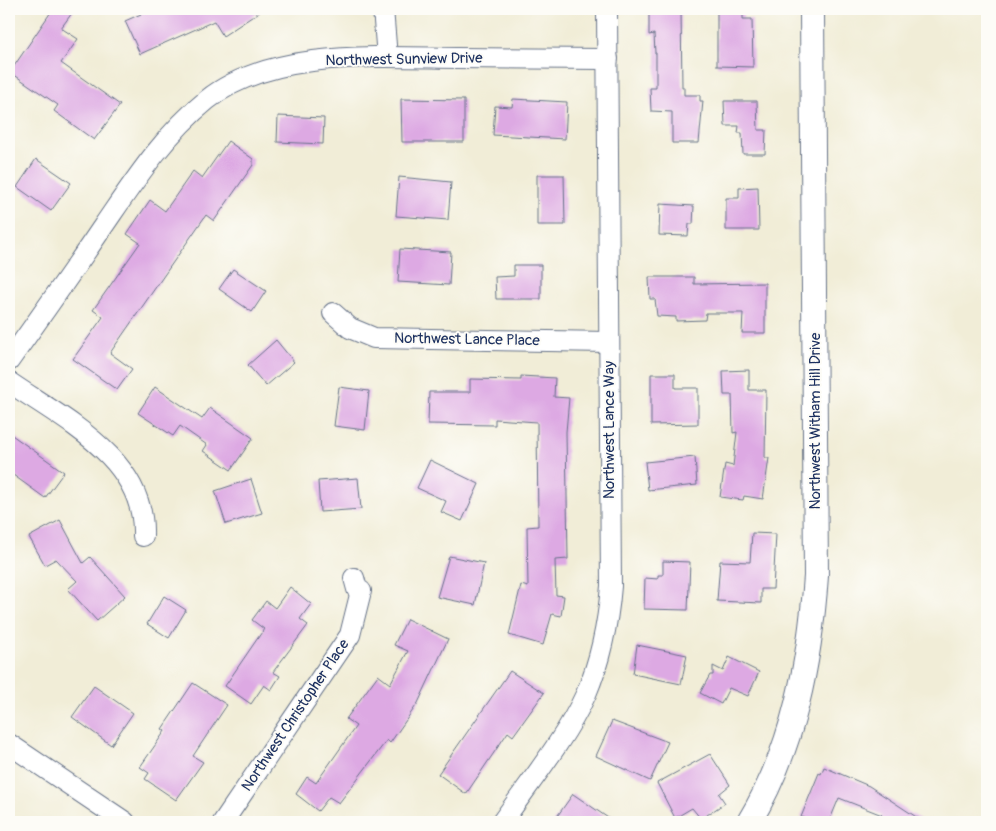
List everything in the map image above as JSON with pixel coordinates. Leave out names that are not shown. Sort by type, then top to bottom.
[{"type":"street","points":[[383,9],[387,57]]},
{"type":"street","name":"Northwest Lance Way","points":[[502,822],[573,719],[586,693],[599,657],[608,615],[611,586],[607,9]]},
{"type":"street","name":"Northwest Witham Hill Drive","points":[[749,822],[778,764],[796,709],[805,673],[813,620],[816,576],[812,9]]},
{"type":"street","name":"Northwest Sunview Drive","points":[[9,361],[151,156],[181,123],[209,99],[236,82],[273,69],[311,61],[387,57],[608,59]]},
{"type":"street","name":"Northwest Lance Place","points":[[333,313],[350,328],[374,338],[609,342]]},
{"type":"street","points":[[9,382],[70,424],[120,465],[134,486],[142,510],[143,536]]},
{"type":"street","name":"Northwest Christopher Place","points":[[223,822],[350,635],[361,591],[358,589],[354,578]]},
{"type":"street","points":[[9,744],[124,822]]},
{"type":"building","points":[[53,9],[75,9],[61,28],[78,39],[61,63],[120,105],[94,140],[54,111],[58,105],[10,72]]},
{"type":"building","points":[[139,9],[264,9],[223,36],[214,21],[140,54],[125,21],[141,14]]},
{"type":"building","points":[[681,11],[682,87],[684,87],[684,95],[700,95],[700,101],[703,101],[699,143],[672,143],[672,112],[651,111],[650,88],[656,88],[656,53],[654,34],[649,35],[649,13]]},
{"type":"building","points":[[717,11],[743,12],[743,19],[752,19],[753,67],[717,66]]},
{"type":"building","points":[[401,99],[464,100],[464,142],[402,142]]},
{"type":"building","points":[[513,99],[567,102],[565,139],[493,135],[495,106],[512,107]]},
{"type":"building","points":[[724,101],[757,101],[758,130],[766,130],[765,154],[743,154],[742,133],[738,133],[739,126],[725,126]]},
{"type":"building","points":[[278,116],[324,118],[323,144],[277,142]]},
{"type":"building","points":[[228,141],[253,159],[253,165],[214,221],[206,215],[110,353],[132,369],[117,390],[73,359],[103,317],[93,310],[140,243],[127,234],[150,200],[165,211],[193,171],[202,178]]},
{"type":"building","points":[[36,159],[71,183],[51,211],[17,187]]},
{"type":"building","points":[[537,175],[564,175],[565,225],[537,225]]},
{"type":"building","points":[[399,177],[451,182],[448,220],[396,216]]},
{"type":"building","points":[[758,187],[759,230],[726,230],[726,198],[739,198],[739,188]]},
{"type":"building","points":[[660,204],[694,206],[693,224],[689,224],[688,236],[659,235]]},
{"type":"building","points":[[400,249],[451,252],[449,285],[398,282]]},
{"type":"building","points":[[514,265],[541,265],[541,299],[496,299],[495,277],[514,276]]},
{"type":"building","points":[[233,269],[266,291],[252,312],[219,289]]},
{"type":"building","points":[[649,277],[694,277],[694,284],[765,283],[765,333],[742,333],[743,313],[706,313],[705,320],[676,321],[676,317],[657,316],[655,299],[650,299]]},
{"type":"building","points":[[276,340],[294,362],[266,386],[248,365]]},
{"type":"building","points":[[749,370],[749,390],[766,390],[765,458],[769,458],[763,499],[744,496],[743,500],[720,497],[725,464],[733,466],[737,432],[733,433],[732,395],[724,395],[723,371]]},
{"type":"building","points":[[651,374],[675,374],[675,388],[698,388],[698,424],[651,425]]},
{"type":"building","points":[[521,376],[555,378],[554,397],[569,398],[566,432],[568,559],[555,560],[556,595],[564,596],[561,616],[552,614],[543,645],[509,635],[521,585],[528,587],[527,527],[538,526],[537,422],[495,419],[495,425],[428,424],[429,392],[470,392],[470,379],[521,380]]},
{"type":"building","points":[[155,387],[202,419],[210,408],[253,438],[231,470],[203,451],[207,445],[180,426],[173,436],[138,413]]},
{"type":"building","points":[[339,387],[369,391],[365,430],[334,426]]},
{"type":"building","points":[[9,433],[64,472],[45,498],[9,472]]},
{"type":"building","points":[[695,457],[697,485],[648,490],[645,462]]},
{"type":"building","points":[[430,460],[479,484],[462,521],[441,512],[446,501],[417,488]]},
{"type":"building","points":[[358,478],[361,509],[320,512],[318,481]]},
{"type":"building","points":[[251,479],[262,513],[226,524],[215,491]]},
{"type":"building","points":[[60,520],[83,563],[90,557],[125,596],[97,621],[68,589],[77,581],[56,559],[45,565],[29,537]]},
{"type":"building","points":[[752,533],[776,534],[773,589],[761,589],[761,603],[717,601],[720,561],[750,562]]},
{"type":"building","points":[[449,556],[484,563],[475,605],[437,597]]},
{"type":"building","points":[[663,561],[690,562],[688,610],[644,609],[645,578],[658,579],[658,575],[663,575]]},
{"type":"building","points":[[290,587],[311,604],[300,619],[308,625],[273,672],[280,676],[271,690],[264,685],[251,704],[225,686],[264,629],[252,620],[266,601],[275,608]]},
{"type":"building","points":[[164,596],[186,610],[169,638],[147,624]]},
{"type":"building","points":[[407,619],[448,639],[418,703],[390,743],[387,740],[339,803],[329,797],[318,811],[296,794],[307,777],[316,783],[356,726],[346,719],[378,675],[390,684],[408,651],[394,645]]},
{"type":"building","points":[[637,645],[687,655],[681,684],[633,674]]},
{"type":"building","points":[[729,657],[759,672],[748,696],[729,688],[721,704],[700,693],[710,675],[713,675],[713,666],[723,671]]},
{"type":"building","points":[[510,671],[544,693],[513,736],[508,732],[466,794],[438,774]]},
{"type":"building","points":[[193,683],[227,705],[193,756],[203,762],[176,800],[145,779],[149,773],[140,767],[165,731],[162,729]]},
{"type":"building","points":[[94,686],[133,713],[111,745],[72,717]]},
{"type":"building","points":[[612,721],[668,742],[650,781],[596,756]]},
{"type":"building","points":[[710,754],[730,785],[719,794],[725,803],[701,819],[692,808],[675,818],[657,783]]},
{"type":"building","points":[[824,767],[869,786],[924,822],[877,822],[882,815],[839,798],[829,822],[816,822],[801,817],[819,773],[821,774]]},
{"type":"building","points":[[573,794],[614,822],[553,822]]}]
